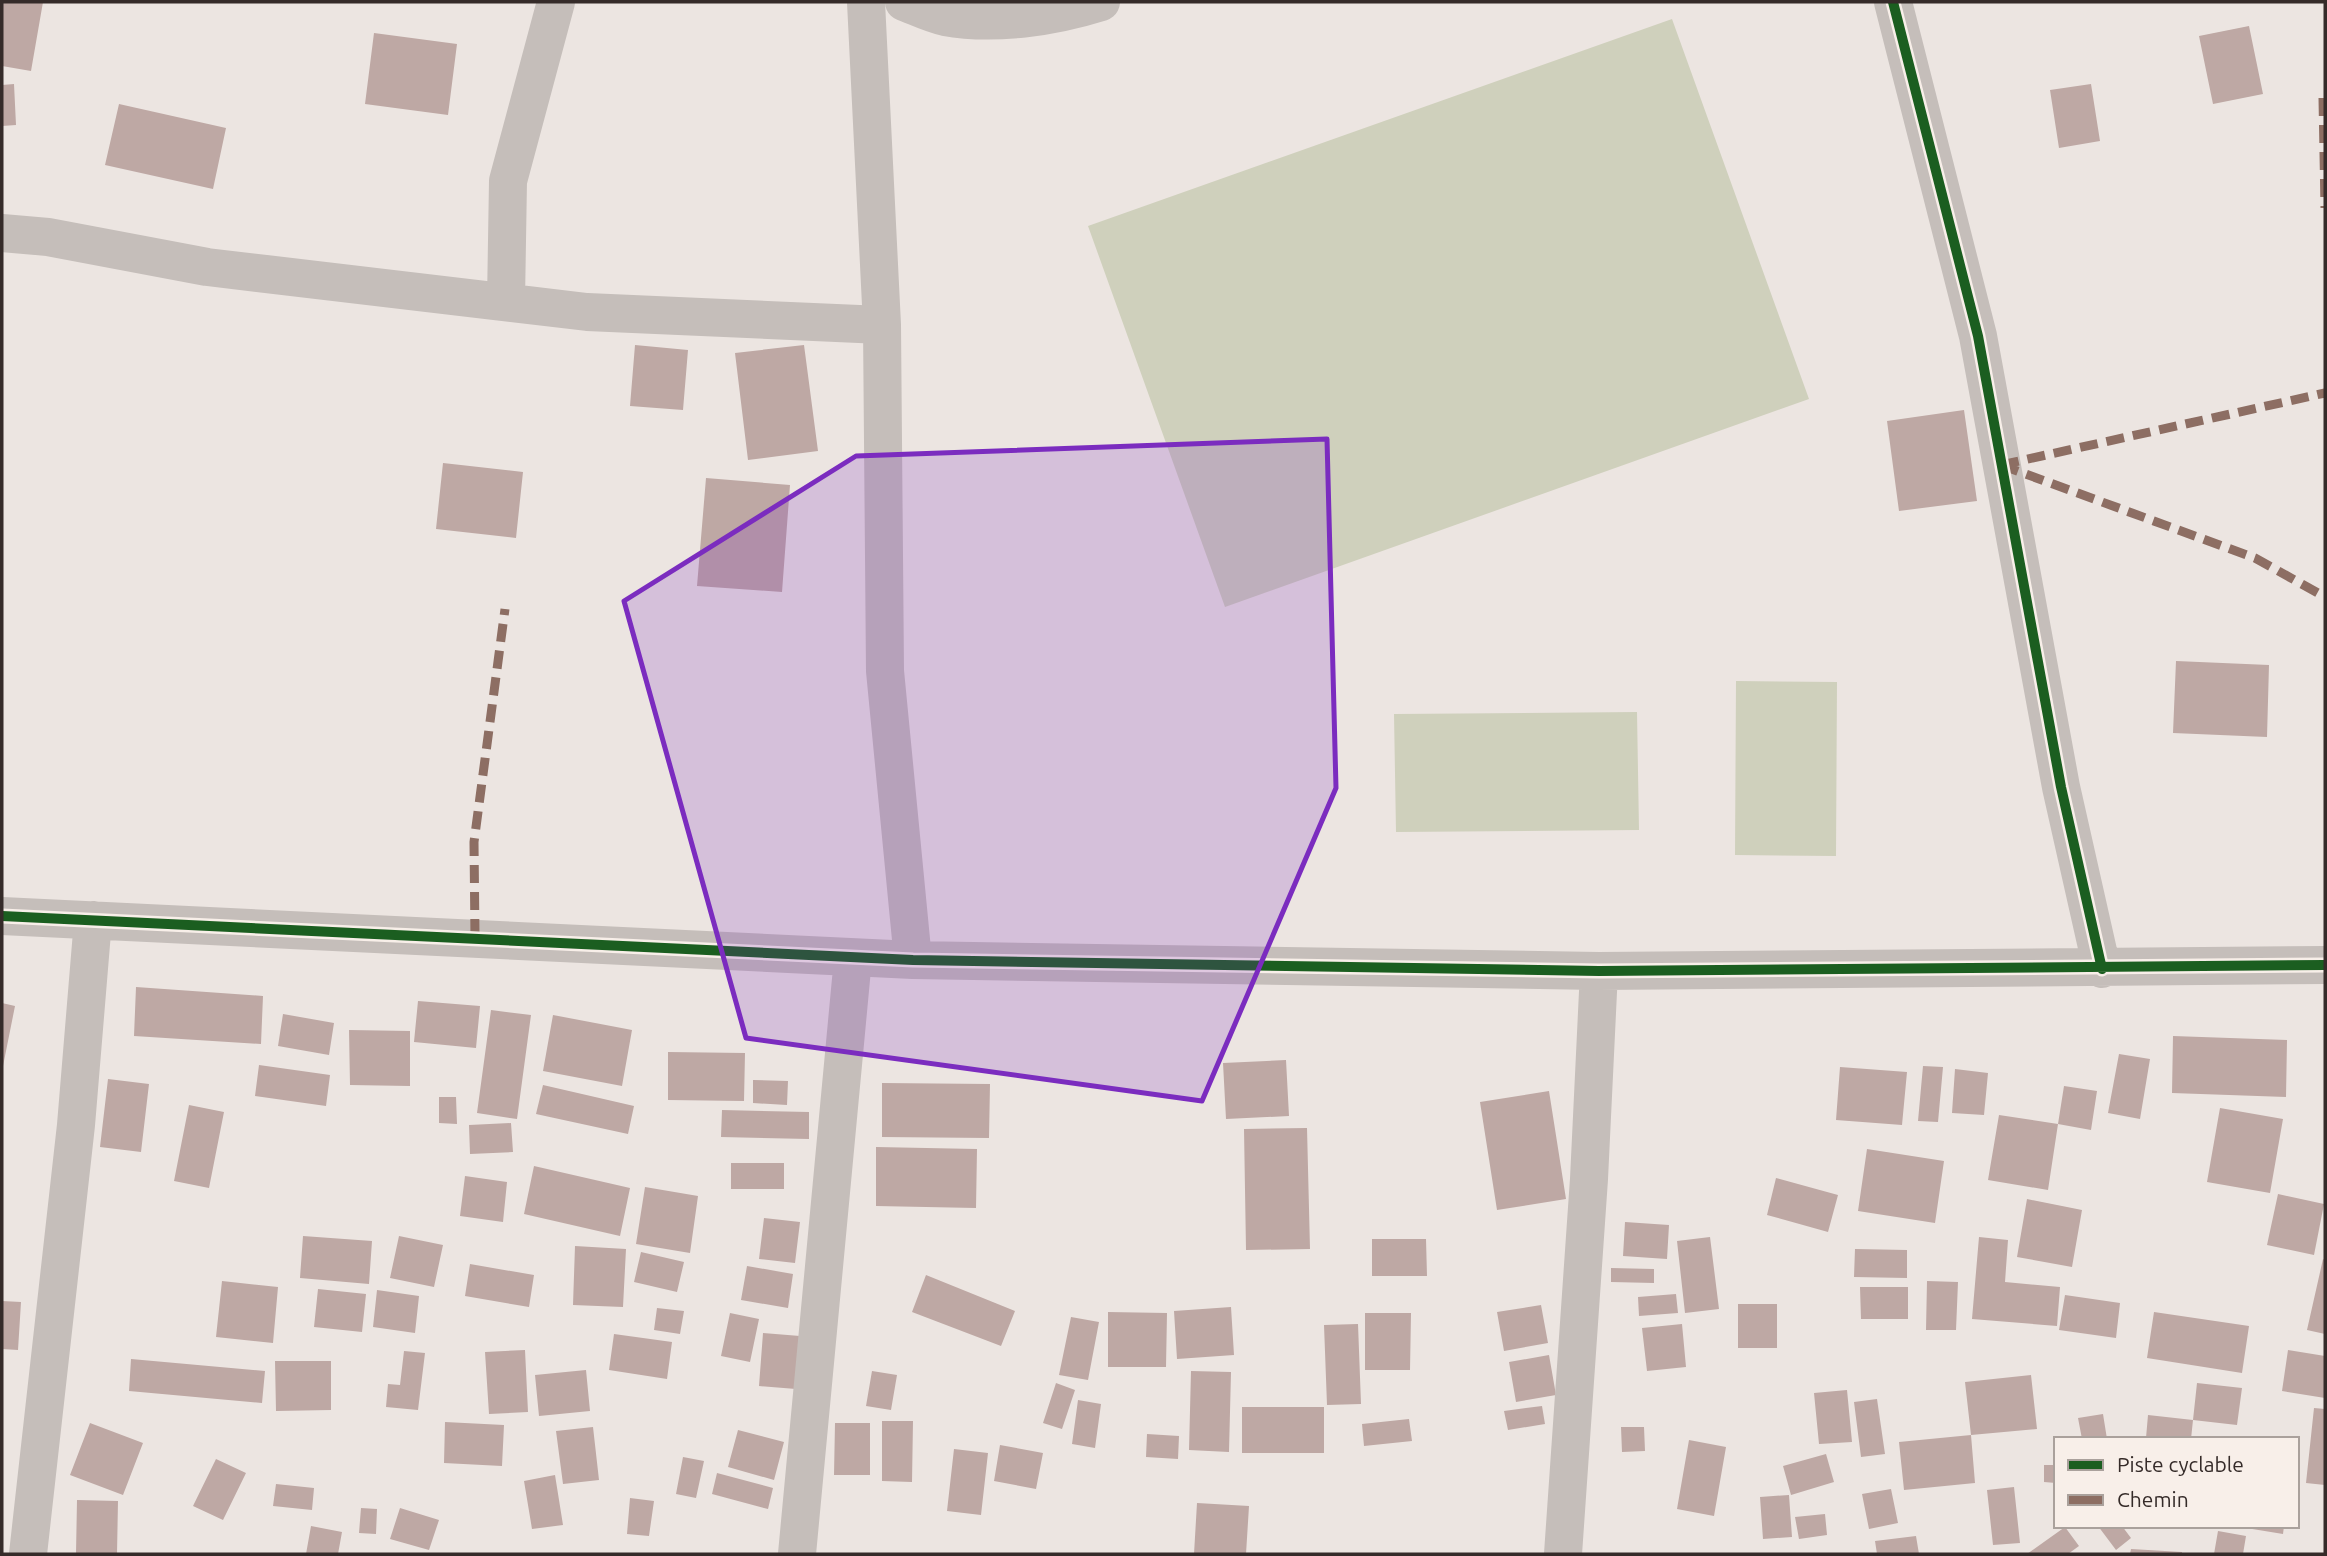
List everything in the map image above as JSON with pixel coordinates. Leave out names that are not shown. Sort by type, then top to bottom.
[{"type":"street","points":[[506,302],[508,181],[556,2]]},
{"type":"street","points":[[866,2],[882,325],[886,671],[913,960]]},
{"type":"street","points":[[904,2],[944,17],[1008,20],[1071,11],[1101,2]]},
{"type":"street","points":[[1894,2],[1978,336],[2061,788],[2102,969]]},
{"type":"street","points":[[2,233],[48,237],[207,267],[587,312],[882,325]]},
{"type":"street","points":[[2,916],[913,960],[1599,971],[2102,969],[2325,965]]},
{"type":"street","points":[[28,1554],[76,1125],[93,920]]},
{"type":"street","points":[[797,1554],[853,958]]},
{"type":"street","points":[[1563,1554],[1586,1234],[1599,971]]},
{"type":"highlighted area","points":[[1327,439],[1336,788],[1202,1101],[746,1038],[624,601],[856,456]]},
{"type":"green space","points":[[1672,19],[1809,399],[1225,607],[1088,226]]},
{"type":"green space","points":[[1736,681],[1837,682],[1836,856],[1735,855]]},
{"type":"green space","points":[[1637,712],[1639,830],[1396,832],[1394,714]]},
{"type":"building","points":[[2,2],[43,2],[31,71],[2,66]]},
{"type":"building","points":[[2249,26],[2263,94],[2213,104],[2199,36]]},
{"type":"building","points":[[374,33],[457,44],[448,115],[365,104]]},
{"type":"building","points":[[14,84],[16,125],[2,126],[2,85]]},
{"type":"building","points":[[2091,84],[2100,141],[2059,148],[2050,90]]},
{"type":"building","points":[[119,104],[226,128],[213,189],[105,165]]},
{"type":"building","points":[[635,345],[688,350],[683,410],[630,406]]},
{"type":"building","points":[[804,345],[818,451],[748,460],[735,353]]},
{"type":"building","points":[[1964,410],[1977,501],[1899,511],[1887,421]]},
{"type":"building","points":[[443,463],[523,472],[516,538],[436,529]]},
{"type":"building","points":[[706,478],[790,485],[782,592],[697,586]]},
{"type":"building","points":[[2176,661],[2269,665],[2267,737],[2173,733]]},
{"type":"building","points":[[136,987],[263,996],[261,1044],[134,1036]]},
{"type":"building","points":[[418,1001],[480,1006],[476,1048],[414,1042]]},
{"type":"building","points":[[2,1003],[15,1006],[3,1066],[2,1066]]},
{"type":"building","points":[[491,1010],[531,1015],[517,1119],[477,1113]]},
{"type":"building","points":[[283,1014],[334,1023],[329,1055],[278,1046]]},
{"type":"building","points":[[553,1015],[632,1030],[622,1086],[543,1071]]},
{"type":"building","points":[[349,1030],[410,1031],[410,1086],[350,1085]]},
{"type":"building","points":[[2173,1036],[2287,1040],[2286,1097],[2172,1093]]},
{"type":"building","points":[[668,1052],[745,1053],[744,1101],[668,1100]]},
{"type":"building","points":[[2119,1054],[2150,1059],[2140,1119],[2108,1113]]},
{"type":"building","points":[[1286,1060],[1289,1116],[1226,1119],[1223,1063]]},
{"type":"building","points":[[259,1065],[330,1075],[326,1106],[255,1096]]},
{"type":"building","points":[[1923,1066],[1943,1067],[1938,1122],[1918,1121]]},
{"type":"building","points":[[1840,1067],[1907,1072],[1902,1125],[1836,1120]]},
{"type":"building","points":[[1955,1069],[1988,1073],[1984,1115],[1952,1113]]},
{"type":"building","points":[[108,1079],[149,1084],[141,1152],[100,1147]]},
{"type":"building","points":[[753,1080],[788,1081],[787,1105],[753,1103]]},
{"type":"building","points":[[882,1083],[990,1084],[989,1138],[882,1137]]},
{"type":"building","points":[[543,1085],[634,1106],[628,1134],[536,1114]]},
{"type":"building","points":[[2064,1086],[2097,1091],[2091,1130],[2058,1124]]},
{"type":"building","points":[[1549,1091],[1566,1199],[1497,1210],[1480,1102]]},
{"type":"building","points":[[439,1097],[456,1097],[457,1124],[439,1123]]},
{"type":"building","points":[[189,1105],[224,1112],[209,1188],[174,1181]]},
{"type":"building","points":[[2220,1108],[2283,1119],[2270,1193],[2207,1182]]},
{"type":"building","points":[[722,1110],[809,1112],[809,1139],[721,1137]]},
{"type":"building","points":[[1999,1115],[2058,1124],[2048,1190],[1988,1180]]},
{"type":"building","points":[[511,1123],[513,1152],[470,1154],[469,1125]]},
{"type":"building","points":[[1307,1128],[1310,1249],[1246,1250],[1244,1129]]},
{"type":"building","points":[[876,1147],[977,1149],[976,1208],[876,1206]]},
{"type":"building","points":[[1867,1149],[1944,1161],[1935,1223],[1858,1211]]},
{"type":"building","points":[[731,1163],[784,1163],[784,1189],[731,1189]]},
{"type":"building","points":[[534,1166],[630,1188],[620,1236],[524,1214]]},
{"type":"building","points":[[465,1176],[507,1182],[503,1222],[460,1216]]},
{"type":"building","points":[[1776,1178],[1838,1195],[1828,1232],[1767,1215]]},
{"type":"building","points":[[645,1187],[698,1196],[690,1253],[636,1244]]},
{"type":"building","points":[[2278,1194],[2324,1204],[2314,1255],[2267,1245]]},
{"type":"building","points":[[2027,1199],[2082,1210],[2072,1267],[2017,1257]]},
{"type":"building","points":[[764,1218],[800,1222],[795,1263],[759,1259]]},
{"type":"building","points":[[1625,1222],[1669,1225],[1667,1259],[1623,1256]]},
{"type":"building","points":[[303,1236],[372,1241],[369,1284],[300,1278]]},
{"type":"building","points":[[399,1236],[443,1245],[434,1287],[390,1278]]},
{"type":"building","points":[[1710,1237],[1719,1309],[1685,1313],[1677,1241]]},
{"type":"building","points":[[1979,1237],[2008,1240],[2005,1282],[2060,1287],[2057,1326],[1972,1319]]},
{"type":"building","points":[[1372,1239],[1426,1239],[1427,1276],[1372,1276]]},
{"type":"building","points":[[575,1246],[626,1249],[623,1307],[573,1305]]},
{"type":"building","points":[[1855,1249],[1907,1250],[1907,1278],[1854,1277]]},
{"type":"building","points":[[641,1252],[684,1262],[677,1292],[634,1282]]},
{"type":"building","points":[[2323,1259],[2325,1260],[2325,1334],[2307,1330]]},
{"type":"building","points":[[470,1264],[534,1275],[529,1307],[465,1296]]},
{"type":"building","points":[[747,1266],[793,1274],[788,1308],[741,1300]]},
{"type":"building","points":[[1611,1268],[1654,1269],[1654,1283],[1611,1282]]},
{"type":"building","points":[[926,1275],[1015,1311],[1001,1346],[912,1312]]},
{"type":"building","points":[[222,1281],[278,1287],[273,1343],[216,1337]]},
{"type":"building","points":[[1927,1281],[1958,1282],[1956,1330],[1926,1330]]},
{"type":"building","points":[[1860,1287],[1908,1287],[1908,1319],[1861,1319]]},
{"type":"building","points":[[318,1289],[366,1294],[362,1332],[314,1327]]},
{"type":"building","points":[[377,1290],[419,1296],[415,1333],[373,1327]]},
{"type":"building","points":[[1676,1294],[1678,1313],[1639,1316],[1638,1297]]},
{"type":"building","points":[[2065,1295],[2120,1303],[2116,1338],[2059,1330]]},
{"type":"building","points":[[2,1301],[21,1302],[18,1350],[2,1349]]},
{"type":"building","points":[[1738,1304],[1777,1304],[1777,1348],[1738,1348]]},
{"type":"building","points":[[1541,1305],[1548,1343],[1504,1351],[1497,1312]]},
{"type":"building","points":[[1231,1307],[1234,1355],[1177,1359],[1174,1311]]},
{"type":"building","points":[[657,1308],[684,1311],[680,1334],[654,1330]]},
{"type":"building","points":[[1108,1312],[1167,1313],[1166,1367],[1108,1367]]},
{"type":"building","points":[[2154,1312],[2249,1326],[2242,1373],[2147,1358]]},
{"type":"building","points":[[730,1313],[759,1319],[750,1362],[721,1356]]},
{"type":"building","points":[[1365,1313],[1411,1313],[1410,1370],[1365,1370]]},
{"type":"building","points":[[1071,1317],[1099,1322],[1088,1380],[1059,1375]]},
{"type":"building","points":[[1358,1324],[1361,1404],[1327,1405],[1324,1325]]},
{"type":"building","points":[[1682,1324],[1686,1367],[1647,1371],[1642,1328]]},
{"type":"building","points":[[763,1333],[800,1336],[796,1389],[759,1386]]},
{"type":"building","points":[[614,1334],[672,1342],[667,1379],[609,1370]]},
{"type":"building","points":[[525,1350],[528,1412],[489,1414],[485,1352]]},
{"type":"building","points":[[2288,1350],[2325,1356],[2325,1398],[2282,1391]]},
{"type":"building","points":[[404,1351],[425,1353],[418,1410],[386,1407],[388,1384],[400,1385]]},
{"type":"building","points":[[1549,1355],[1556,1395],[1516,1402],[1509,1362]]},
{"type":"building","points":[[131,1359],[265,1371],[262,1403],[129,1391]]},
{"type":"building","points":[[275,1361],[331,1361],[331,1410],[276,1411]]},
{"type":"building","points":[[586,1370],[590,1411],[539,1416],[535,1375]]},
{"type":"building","points":[[872,1371],[897,1375],[891,1410],[866,1406]]},
{"type":"building","points":[[1191,1371],[1231,1372],[1229,1452],[1189,1450]]},
{"type":"building","points":[[2031,1375],[2037,1429],[1971,1435],[1965,1382]]},
{"type":"building","points":[[1056,1383],[1075,1390],[1062,1429],[1043,1423]]},
{"type":"building","points":[[2197,1383],[2242,1388],[2237,1425],[2193,1420]]},
{"type":"building","points":[[1847,1390],[1852,1442],[1819,1444],[1814,1393]]},
{"type":"building","points":[[1877,1399],[1885,1454],[1861,1457],[1854,1402]]},
{"type":"building","points":[[1078,1400],[1101,1404],[1095,1448],[1072,1444]]},
{"type":"building","points":[[1542,1406],[1545,1424],[1508,1430],[1504,1411]]},
{"type":"building","points":[[1242,1407],[1324,1407],[1324,1453],[1242,1453]]},
{"type":"building","points":[[2314,1408],[2325,1409],[2325,1485],[2306,1483]]},
{"type":"building","points":[[2103,1414],[2107,1437],[2082,1437],[2078,1418]]},
{"type":"building","points":[[2148,1415],[2193,1420],[2191,1437],[2146,1437]]},
{"type":"building","points":[[1409,1419],[1412,1441],[1364,1446],[1362,1424]]},
{"type":"building","points":[[882,1421],[913,1421],[912,1482],[882,1481]]},
{"type":"building","points":[[445,1422],[504,1425],[502,1466],[444,1463]]},
{"type":"building","points":[[90,1423],[143,1443],[123,1495],[70,1475]]},
{"type":"building","points":[[835,1423],[870,1423],[870,1475],[834,1475]]},
{"type":"building","points":[[593,1427],[599,1480],[563,1484],[556,1431]]},
{"type":"building","points":[[1621,1427],[1644,1427],[1645,1451],[1622,1452]]},
{"type":"building","points":[[738,1430],[784,1442],[774,1480],[728,1467]]},
{"type":"building","points":[[1147,1434],[1179,1436],[1178,1459],[1146,1457]]},
{"type":"building","points":[[1971,1435],[1975,1483],[1904,1490],[1899,1442]]},
{"type":"building","points":[[1689,1440],[1726,1447],[1714,1516],[1677,1509]]},
{"type":"building","points":[[1000,1445],[1043,1453],[1036,1489],[994,1481]]},
{"type":"building","points":[[954,1449],[988,1453],[981,1515],[947,1511]]},
{"type":"building","points":[[1826,1454],[1834,1482],[1791,1495],[1783,1466]]},
{"type":"building","points":[[683,1457],[704,1461],[696,1498],[676,1494]]},
{"type":"building","points":[[216,1459],[246,1473],[223,1520],[193,1506]]},
{"type":"building","points":[[2044,1465],[2054,1465],[2054,1483],[2044,1482]]},
{"type":"building","points":[[717,1473],[773,1488],[768,1509],[712,1494]]},
{"type":"building","points":[[555,1475],[563,1525],[532,1529],[524,1481]]},
{"type":"building","points":[[276,1484],[314,1488],[312,1510],[273,1506]]},
{"type":"building","points":[[2014,1487],[2020,1543],[1993,1545],[1987,1490]]},
{"type":"building","points":[[1891,1489],[1898,1523],[1869,1529],[1862,1494]]},
{"type":"building","points":[[1789,1495],[1792,1537],[1763,1539],[1760,1497]]},
{"type":"building","points":[[630,1498],[654,1501],[649,1536],[627,1534]]},
{"type":"building","points":[[77,1500],[118,1501],[117,1554],[76,1554]]},
{"type":"building","points":[[1197,1503],[1249,1506],[1246,1554],[1194,1554]]},
{"type":"building","points":[[361,1508],[377,1509],[376,1534],[359,1533]]},
{"type":"building","points":[[400,1508],[439,1520],[429,1550],[390,1539]]},
{"type":"building","points":[[1825,1514],[1827,1535],[1799,1539],[1795,1517]]},
{"type":"building","points":[[311,1526],[342,1532],[338,1554],[306,1554]]},
{"type":"building","points":[[2064,1528],[2079,1546],[2068,1554],[2027,1554]]},
{"type":"building","points":[[2100,1528],[2124,1528],[2131,1538],[2116,1550]]},
{"type":"building","points":[[2246,1528],[2284,1528],[2283,1534]]},
{"type":"building","points":[[2218,1531],[2246,1536],[2243,1554],[2214,1554]]},
{"type":"building","points":[[1916,1536],[1919,1554],[1877,1554],[1875,1541]]},
{"type":"building","points":[[2131,1549],[2182,1552],[2182,1554],[2130,1554]]},
{"type":"marked path","points":[[2323,98],[2325,208]]},
{"type":"marked path","points":[[2001,465],[2325,393]]},
{"type":"marked path","points":[[2001,465],[2255,558],[2325,597]]},
{"type":"marked path","points":[[475,937],[474,842],[505,609]]},
{"type":"cycle path","points":[[1893,2],[1978,336],[2061,787],[2102,969]]},
{"type":"cycle path","points":[[2,916],[913,960],[1599,971],[2325,965]]}]
